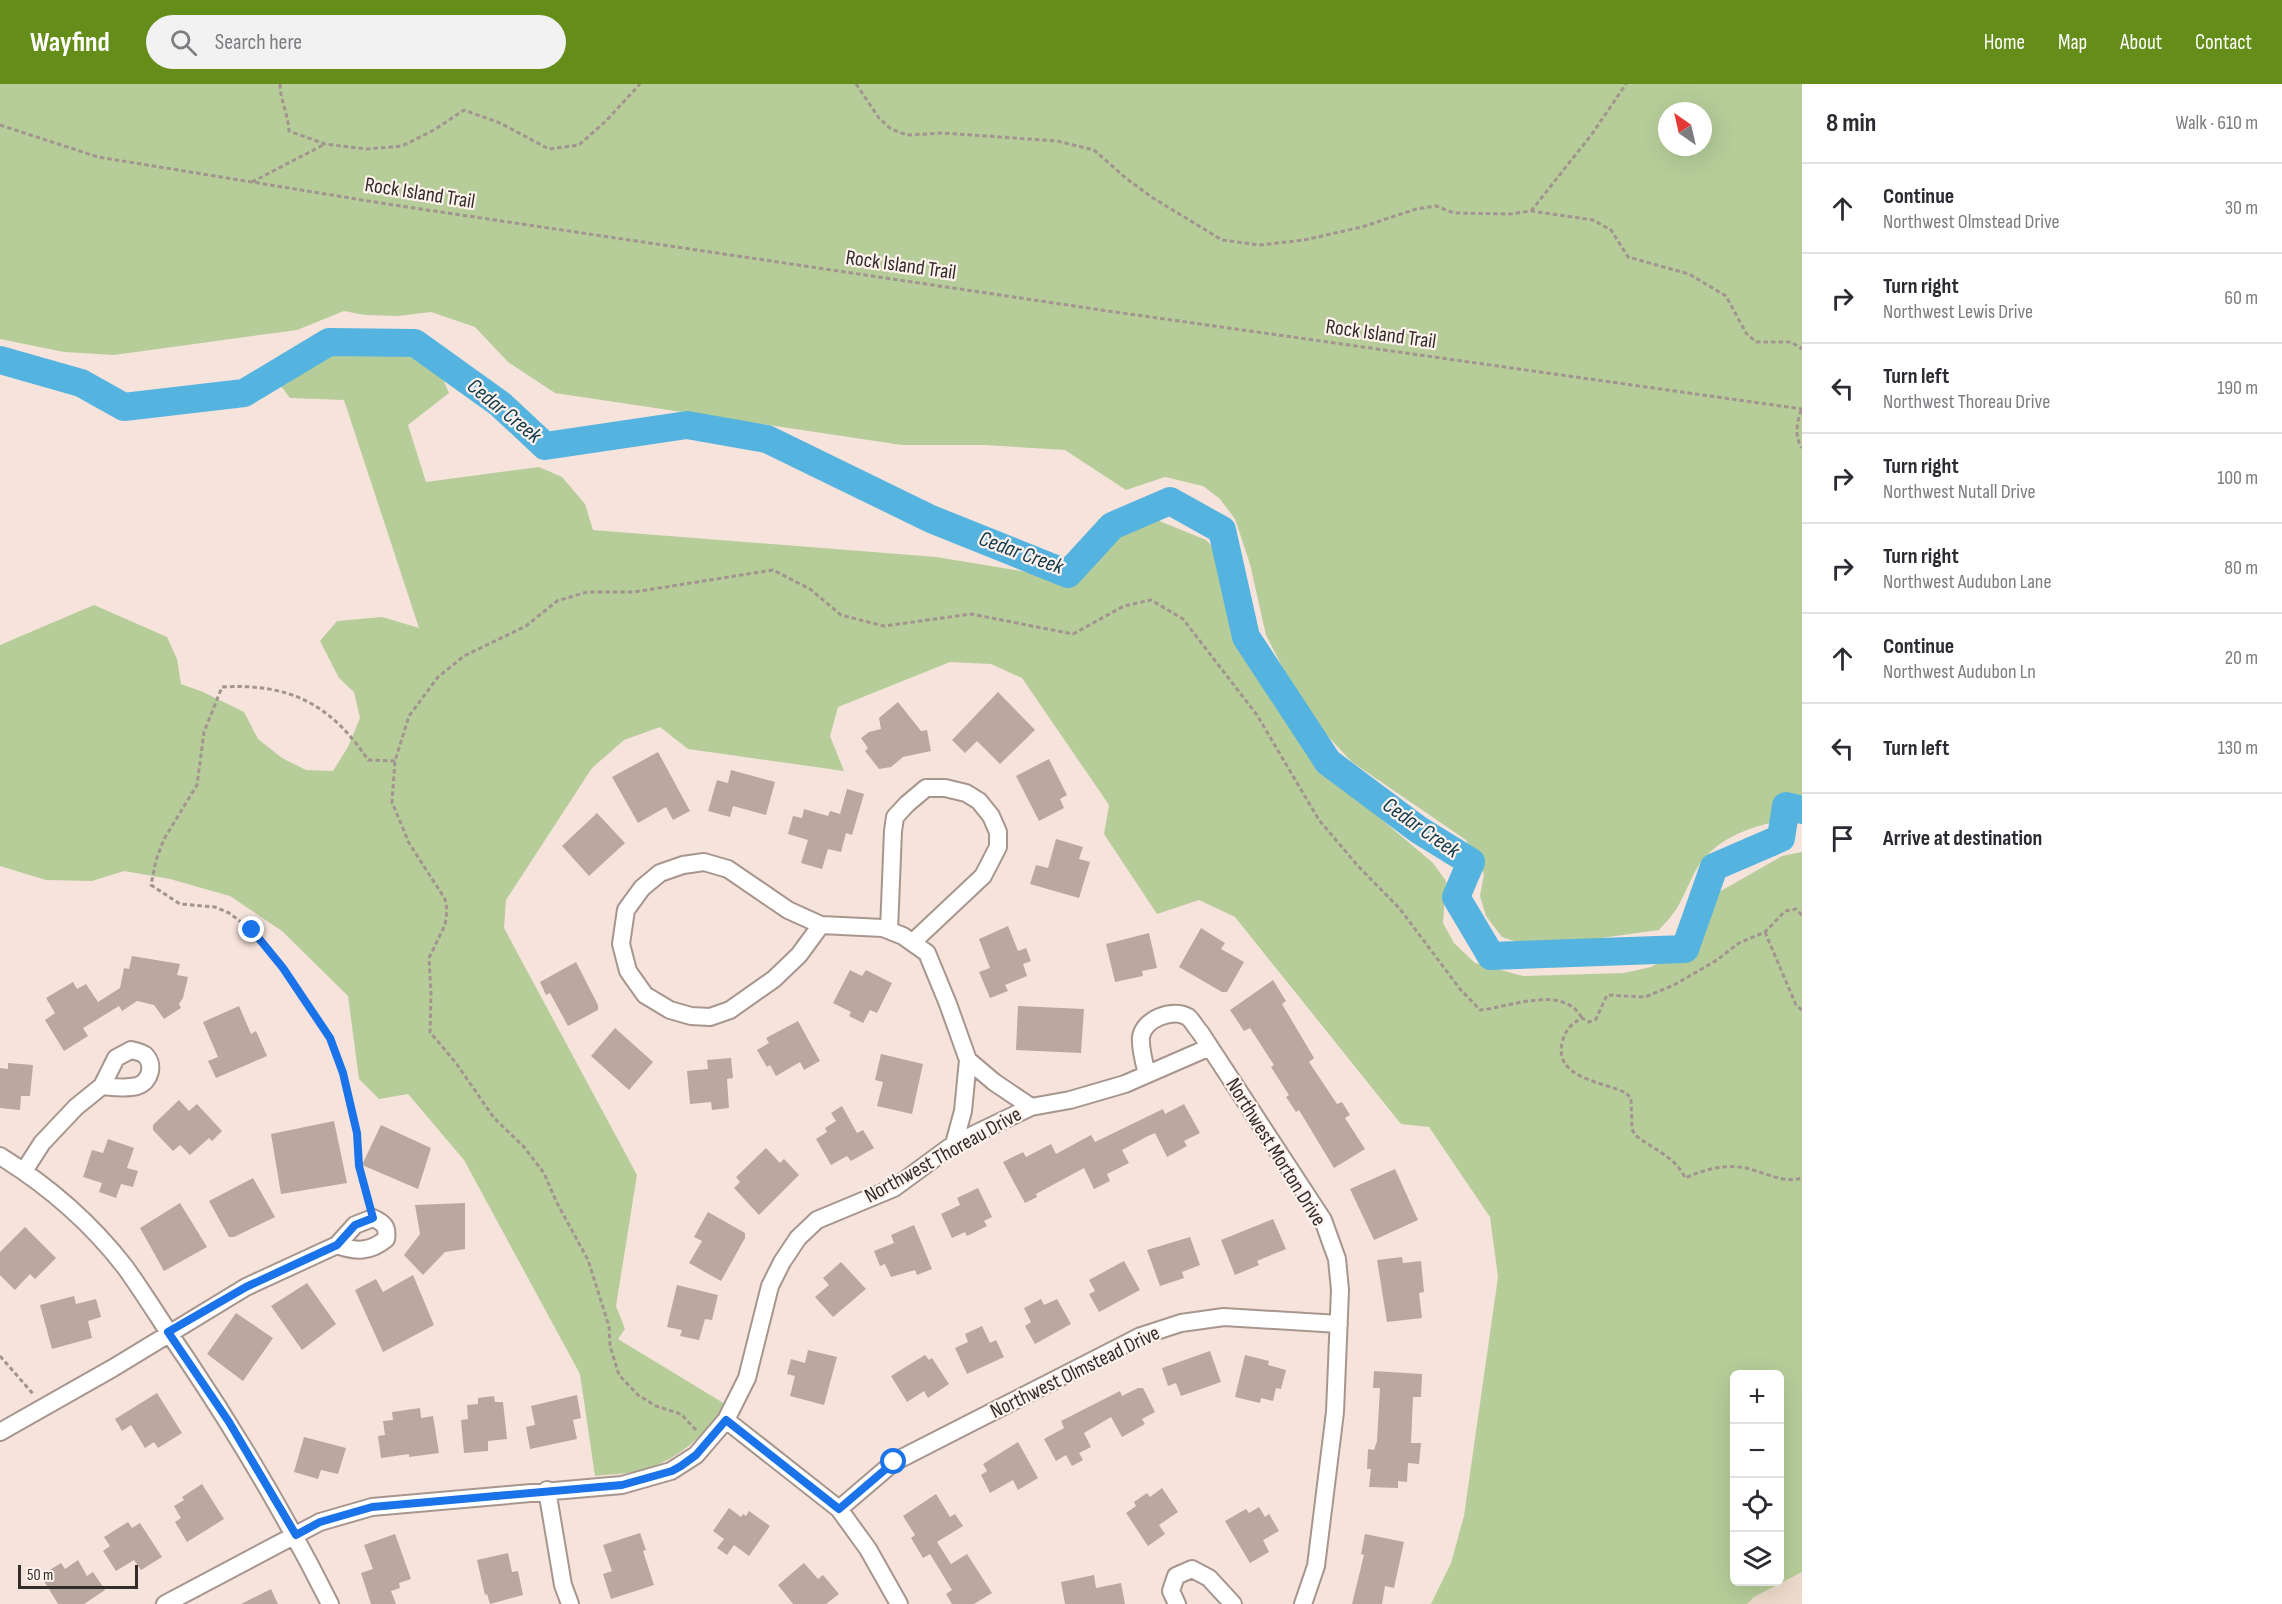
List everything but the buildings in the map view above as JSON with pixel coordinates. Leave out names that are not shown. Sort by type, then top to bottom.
[{"type":"street","points":[[889,930],[895,818],[926,788],[945,788],[966,793],[979,801],[991,816],[998,832],[998,847],[983,876],[915,940],[910,941]]},
{"type":"street","points":[[821,925],[799,955],[774,980],[730,1010],[710,1017],[692,1016],[670,1010],[645,995],[628,971],[621,944],[626,910],[642,888],[660,873],[683,865],[704,862],[728,869],[788,910],[821,925],[883,928],[903,936],[927,953],[934,966],[968,1060],[963,1111],[954,1144]]},
{"type":"street","name":"Northwest Morton Drive","points":[[1147,1074],[1141,1034],[1152,1019],[1171,1014],[1188,1017],[1323,1220],[1337,1259],[1340,1290],[1335,1412],[1317,1566],[1303,1604]]},
{"type":"street","name":"Northwest Thoreau Drive","points":[[165,1604],[320,1522],[372,1507],[622,1485],[672,1471],[696,1455],[726,1420],[747,1378],[770,1286],[798,1238],[817,1220],[894,1188],[954,1144],[1030,1107],[1070,1100],[1125,1084],[1210,1047]]},
{"type":"street","points":[[968,1060],[994,1082],[1030,1107]]},
{"type":"street","points":[[24,1171],[42,1143],[76,1107],[102,1086]]},
{"type":"street","points":[[0,1156],[24,1171],[72,1209],[124,1266],[229,1422],[296,1535],[330,1604]]},
{"type":"street","points":[[0,1432],[246,1287],[337,1245],[355,1225],[373,1218],[383,1222],[387,1232],[386,1239],[377,1247],[364,1251],[349,1250],[337,1245]]},
{"type":"street","name":"Northwest Olmstead Drive","points":[[839,1509],[894,1462],[1141,1336],[1181,1323],[1224,1317],[1338,1324]]},
{"type":"street","points":[[726,1420],[839,1509],[868,1549],[899,1604]]},
{"type":"street","points":[[547,1490],[563,1585],[570,1604]]},
{"type":"street","points":[[1177,1604],[1171,1591],[1176,1575],[1192,1569],[1209,1578],[1233,1604]]},
{"type":"path","points":[[280,84],[280,94],[288,115],[289,131],[325,144],[366,149],[402,146],[434,130],[464,110],[500,123],[549,149],[579,145],[606,121],[640,84]]},
{"type":"path","points":[[856,84],[879,118],[891,129],[907,135],[943,133],[1057,141],[1094,150],[1153,198],[1222,240],[1260,245],[1304,240],[1362,227],[1416,209],[1436,206],[1454,213],[1510,214],[1531,211],[1593,220],[1611,230],[1628,257],[1689,274],[1726,296],[1746,333],[1756,342],[1791,342],[1802,349]]},
{"type":"path","points":[[1531,211],[1592,134],[1626,84]]},
{"type":"path","name":"Rock Island Trail","points":[[0,125],[98,158],[1101,310],[1802,409]]},
{"type":"path","points":[[252,182],[325,144]]},
{"type":"path","points":[[1802,409],[1797,424],[1798,441],[1802,448]]},
{"type":"path","points":[[697,1432],[681,1414],[656,1406],[638,1395],[619,1375],[610,1346],[609,1326],[588,1260],[556,1201],[544,1173],[524,1147],[494,1118],[456,1063],[430,1032],[429,958],[445,925],[446,899],[409,843],[392,802],[395,761],[409,716],[438,677],[464,656],[526,626],[557,601],[587,592],[634,592],[773,570],[810,589],[841,615],[884,626],[971,614],[1073,634],[1124,606],[1151,600],[1183,619],[1257,715],[1319,820],[1358,866],[1400,909],[1460,988],[1480,1010],[1498,1009],[1516,1003],[1553,1000],[1567,1002],[1589,1022],[1596,1019],[1607,995],[1645,998],[1674,985],[1717,960],[1739,943],[1765,932],[1785,911],[1797,909],[1802,915]]},
{"type":"path","points":[[373,1218],[359,1166],[357,1133],[343,1073],[330,1038],[283,968],[252,930],[230,913],[214,907],[180,903],[151,885],[156,860],[164,839],[197,784],[204,732],[222,687],[248,686],[306,700],[335,718],[368,760],[395,761]]},
{"type":"path","points":[[1765,932],[1796,1005],[1802,1010]]},
{"type":"path","points":[[1582,1018],[1572,1024],[1564,1034],[1561,1049],[1566,1062],[1576,1075],[1626,1093],[1631,1098],[1632,1129],[1635,1136],[1672,1159],[1685,1178],[1708,1168],[1725,1166],[1745,1168],[1793,1181],[1802,1178]]},
{"type":"path","points":[[0,1356],[44,1408]]},
{"type":"shaded area","points":[[1802,1572],[1802,1604],[1747,1604],[1754,1597],[1775,1586],[1784,1586],[1784,1581]]},
{"type":"green space","points":[[0,84],[1802,84],[1802,818],[1761,825],[1722,843],[1701,862],[1677,908],[1659,930],[1594,939],[1520,943],[1502,937],[1486,916],[1480,896],[1484,874],[1466,840],[1352,762],[1320,728],[1290,682],[1266,635],[1250,564],[1235,519],[1220,499],[1203,486],[1165,477],[1126,490],[1065,450],[985,445],[902,445],[555,393],[508,362],[475,327],[431,312],[398,316],[365,315],[344,311],[297,330],[114,355],[64,352],[0,339]]},
{"type":"green space","points":[[374,347],[419,358],[435,368],[441,375],[449,393],[408,425],[426,482],[539,467],[562,477],[585,504],[593,530],[936,557],[1039,574],[1067,555],[1127,527],[1157,520],[1206,540],[1219,553],[1238,638],[1287,719],[1322,769],[1433,863],[1446,881],[1443,923],[1454,943],[1475,963],[1523,976],[1624,973],[1651,967],[1666,959],[1705,917],[1719,892],[1782,856],[1802,852],[1802,1572],[1784,1581],[1784,1370],[1730,1370],[1730,1586],[1775,1586],[1754,1597],[1747,1604],[1431,1604],[1451,1563],[1464,1516],[1498,1277],[1490,1217],[1429,1127],[1401,1124],[1235,917],[1199,900],[1157,914],[1104,834],[1109,805],[1022,678],[991,664],[950,662],[838,707],[830,736],[844,771],[688,749],[660,727],[624,740],[592,768],[506,900],[504,928],[637,1175],[616,1306],[625,1329],[618,1339],[725,1404],[700,1435],[681,1452],[640,1471],[595,1476],[580,1374],[464,1160],[408,1094],[379,1099],[359,1079],[348,996],[282,931],[230,896],[170,879],[124,871],[92,881],[46,880],[0,866],[0,645],[94,605],[167,637],[177,659],[181,684],[244,712],[258,739],[282,758],[306,770],[333,771],[348,747],[360,718],[354,692],[339,678],[320,641],[337,621],[382,617],[419,628],[344,400],[290,398],[277,381],[331,352]]},
{"type":"waterway","name":"Cedar Creek","points":[[0,360],[81,383],[124,407],[244,393],[329,342],[415,343],[500,404],[545,446],[687,425],[767,439],[931,519],[1068,574],[1112,526],[1170,501],[1222,530],[1246,637],[1328,762],[1419,830],[1471,862],[1456,897],[1491,956],[1685,949],[1714,867],[1781,838],[1786,806],[1802,810]]},
{"type":"route","points":[[252,930],[283,968],[330,1038],[343,1073],[357,1133],[359,1166],[373,1218],[355,1225],[337,1245],[246,1287],[168,1332],[229,1422],[296,1535],[320,1522],[372,1507],[622,1485],[672,1471],[681,1466],[696,1455],[726,1420],[839,1509],[894,1462]]}]
